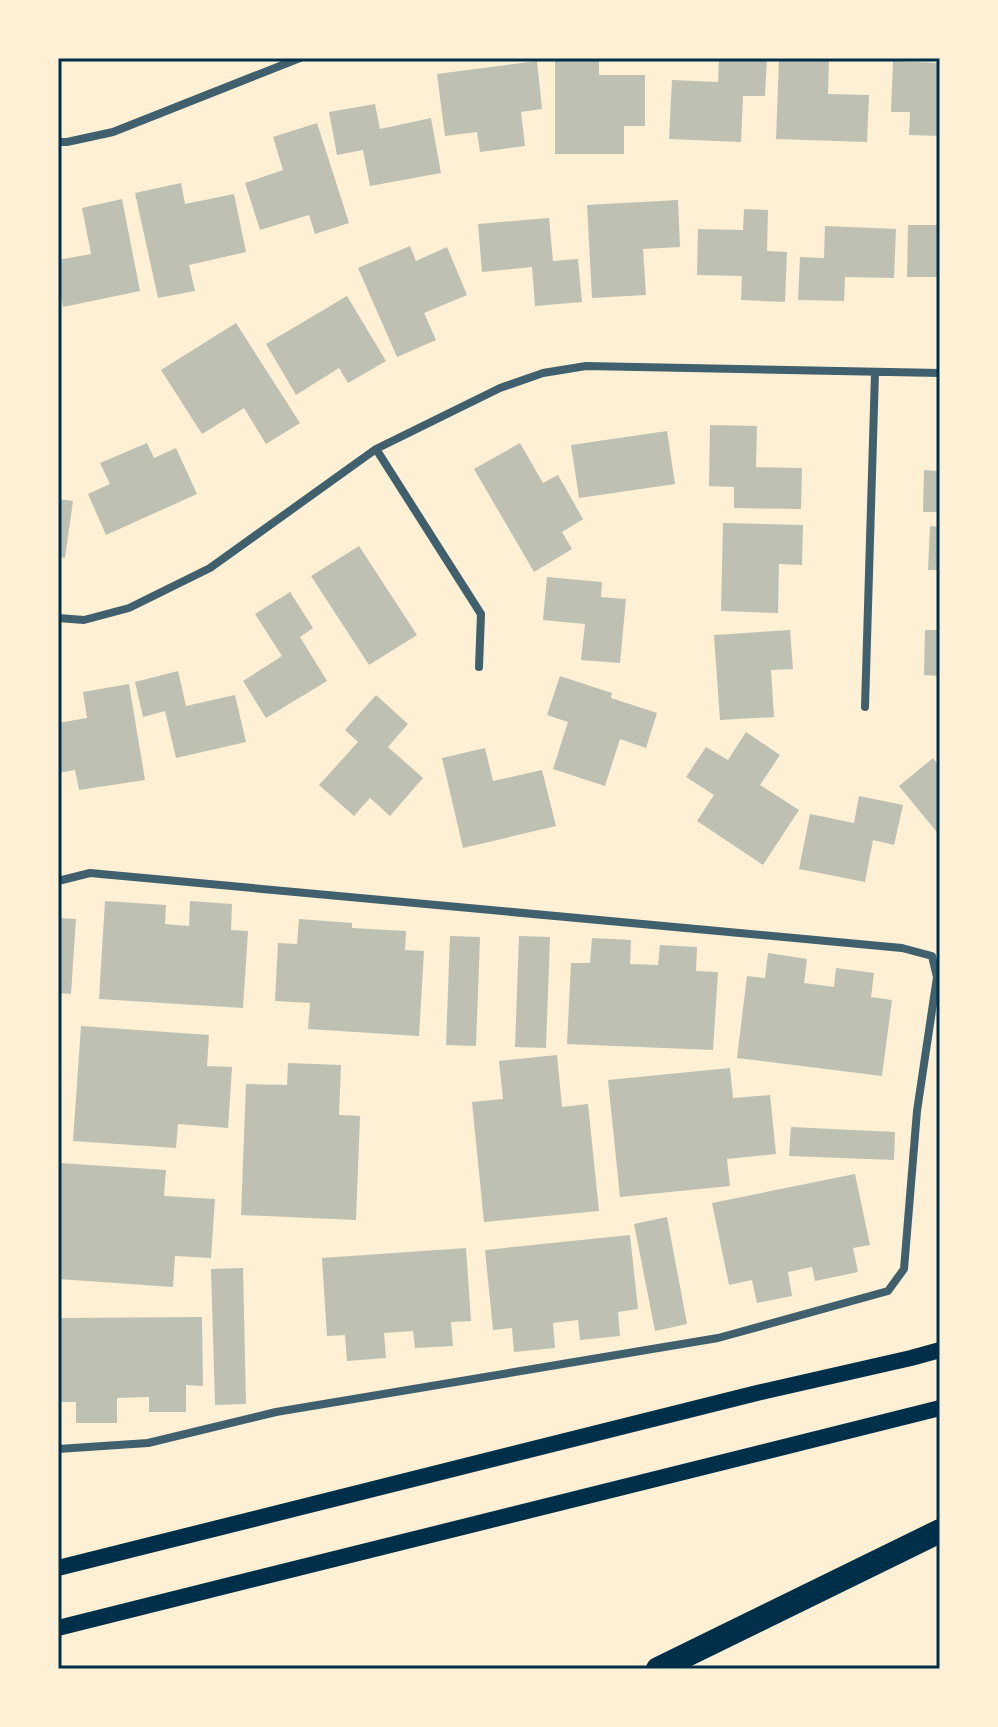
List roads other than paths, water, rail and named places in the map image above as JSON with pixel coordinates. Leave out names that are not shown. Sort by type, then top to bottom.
[{"type":"highway","points":[[658,1669],[940,1531]]},
{"type":"main road","points":[[58,1568],[940,1350]]},
{"type":"main road","points":[[58,1628],[940,1408]]},
{"type":"street","points":[[58,142],[113,132],[300,58]]},
{"type":"street","points":[[58,618],[84,620],[129,608],[210,568],[376,449],[500,388],[543,373],[586,366],[940,373]]},
{"type":"street","points":[[865,707],[875,373]]},
{"type":"street","points":[[376,449],[481,614],[479,667]]},
{"type":"street","points":[[58,881],[90,873],[902,948],[932,956],[937,977],[917,1111],[904,1269],[888,1291],[718,1338],[276,1412],[148,1443],[58,1449]]}]
